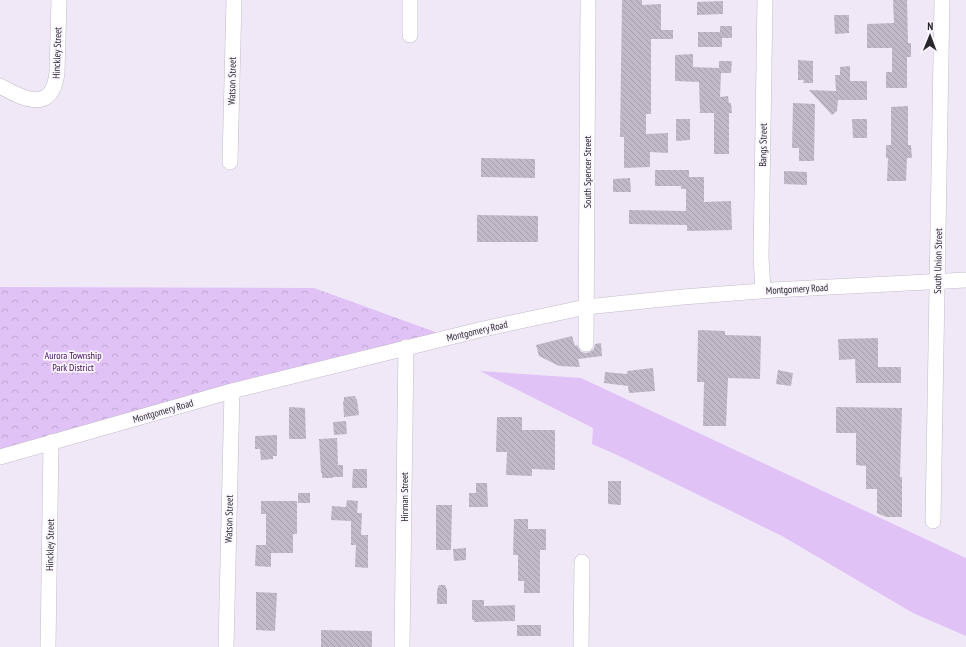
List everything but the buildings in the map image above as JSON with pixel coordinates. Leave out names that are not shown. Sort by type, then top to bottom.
[{"type":"street","name":"Hinckley Street","points":[[0,86],[22,98],[34,100],[49,95],[55,84],[57,73],[59,0]]},
{"type":"street","name":"Watson Street","points":[[230,162],[234,0]]},
{"type":"street","points":[[410,0],[410,35]]},
{"type":"street","name":"South Spencer Street","points":[[586,344],[588,0]]},
{"type":"street","name":"Bangs Street","points":[[763,290],[762,253],[765,0]]},
{"type":"street","name":"South Union Street","points":[[933,521],[942,0]]},
{"type":"street","name":"Montgomery Road","points":[[0,456],[232,391],[406,347],[586,307],[763,290],[966,280]]},
{"type":"street","name":"Hinman Street","points":[[402,647],[406,347]]},
{"type":"street","name":"Watson Street","points":[[226,647],[232,391]]},
{"type":"street","name":"Hinckley Street","points":[[48,647],[51,442]]},
{"type":"street","points":[[580,647],[582,562]]},
{"type":"green space","name":"Aurora Township Park District","points":[[0,287],[314,288],[449,337],[0,456]]},
{"type":"green space","points":[[480,371],[581,378],[966,558],[966,636],[913,613],[782,536],[592,444],[593,428]]}]
